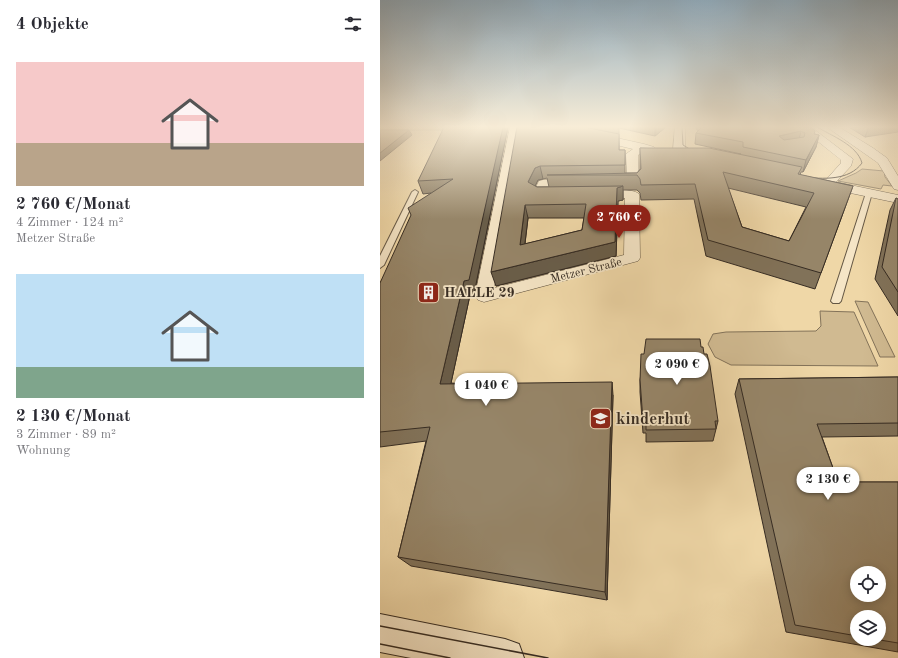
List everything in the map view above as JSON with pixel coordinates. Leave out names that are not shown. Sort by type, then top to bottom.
[{"type":"main road","points":[[380,633],[505,658]]},
{"type":"street","name":"Metzer Straße","points":[[509,158],[484,296],[632,258],[632,194],[539,195],[543,184],[633,183],[632,158]]},
{"type":"street","points":[[844,158],[847,164]]},
{"type":"street","points":[[879,158],[889,168],[891,177],[898,186]]},
{"type":"street","points":[[829,184],[847,164],[884,164]]},
{"type":"street","points":[[812,181],[898,199]]},
{"type":"lane","points":[[380,265],[420,183]]},
{"type":"lane","points":[[836,301],[869,193]]},
{"type":"shaded area","points":[[862,169],[884,171],[885,177],[892,186],[883,185],[881,189],[838,181]]},
{"type":"shaded area","points":[[855,301],[868,302],[895,357],[880,357]]},
{"type":"shaded area","points":[[820,311],[854,312],[878,366],[731,365],[715,357],[708,344],[713,334],[726,332],[816,331],[821,326]]},
{"type":"building","points":[[429,158],[496,158],[469,280],[464,281],[440,384],[612,382],[605,592],[398,557],[430,427],[380,432],[380,283],[411,215],[408,208],[453,179],[418,181]]},
{"type":"building","points":[[511,158],[625,158],[625,165],[540,166],[535,168],[528,182],[537,187],[623,186],[617,188],[615,242],[491,272]],"holes":[[[586,204],[582,230],[520,245],[525,205]]]},
{"type":"building","points":[[640,158],[757,158],[802,167],[798,174],[853,186],[821,273],[708,240],[695,184],[641,185],[640,179],[637,175],[547,175],[637,173],[641,169]],"holes":[[[723,172],[814,193],[789,241],[742,227]]]},
{"type":"building","points":[[795,158],[807,158],[806,160]]},
{"type":"building","points":[[896,198],[898,199],[898,292],[882,267]]},
{"type":"building","points":[[646,339],[700,339],[701,347],[703,347],[704,354],[707,354],[710,366],[718,421],[715,421],[716,429],[646,430],[646,421],[643,421],[640,380],[641,354],[644,354]]},
{"type":"building","points":[[898,377],[898,423],[817,424],[838,482],[898,482],[898,643],[886,641],[886,610],[850,610],[850,635],[795,625],[739,379]]},
{"type":"tram line","points":[[803,177],[835,178],[843,176],[857,169],[862,163],[859,158]]},
{"type":"tram line","points":[[380,626],[548,658]]},
{"type":"tram line","points":[[380,644],[450,658]]},
{"type":"place","name":"HALLE 29","points":[[428,292]]},
{"type":"place","name":"kinderhut","points":[[600,418]]}]
